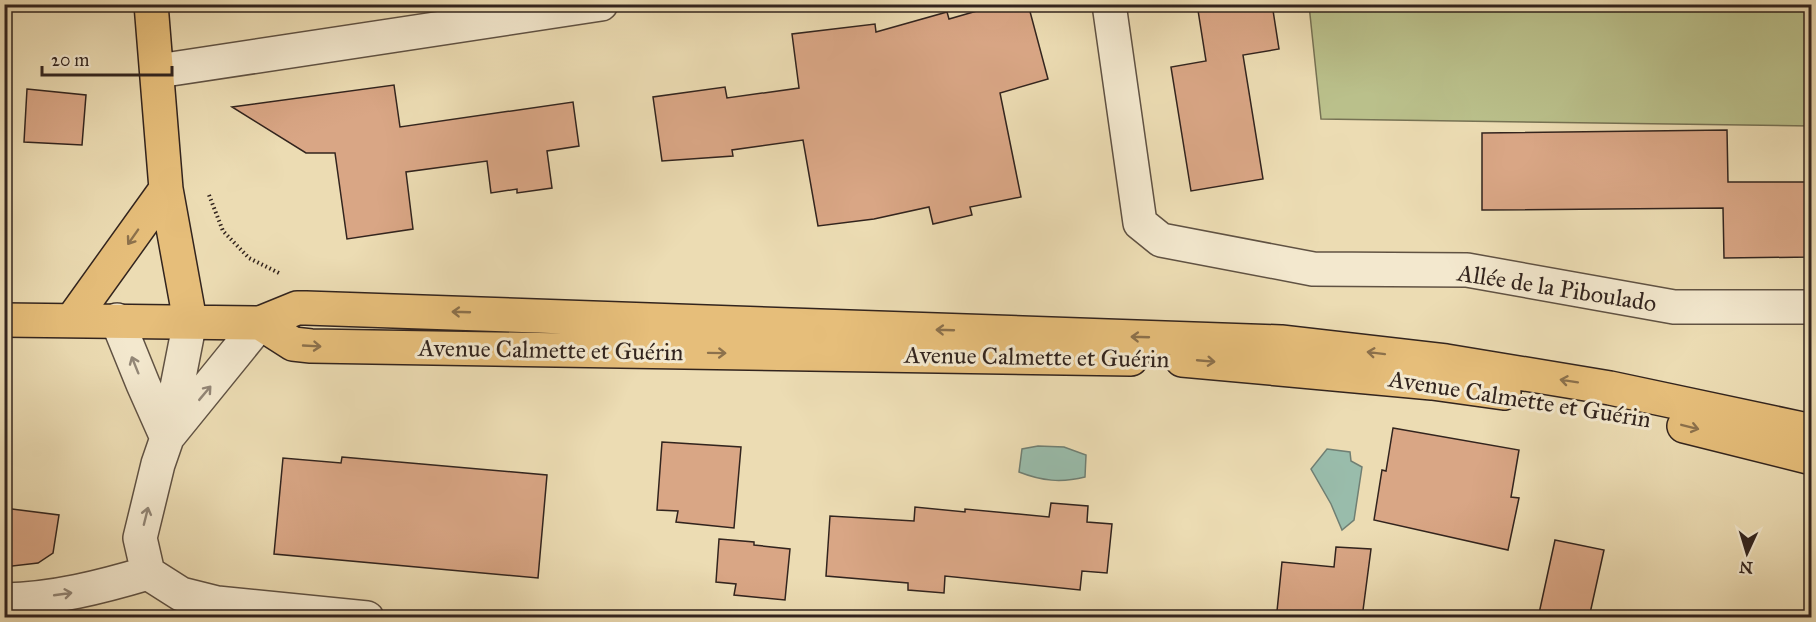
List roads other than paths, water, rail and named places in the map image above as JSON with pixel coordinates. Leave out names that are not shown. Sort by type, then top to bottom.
[{"type":"main road","points":[[151,4],[166,189],[190,321]]},
{"type":"main road","points":[[72,320],[166,189]]},
{"type":"main road","name":"Avenue Calmette et Guérin","points":[[4,321],[117,320],[260,323],[297,308],[306,308],[1281,342],[1446,361],[1610,388],[1812,431]]},
{"type":"main road","name":"Avenue Calmette et Guérin","points":[[260,323],[292,344],[311,346],[1186,360],[1432,383],[1621,410],[1812,458]]},
{"type":"street","points":[[158,71],[601,4]]},
{"type":"street","name":"Allée de la Piboulado","points":[[1108,4],[1140,224],[1161,240],[1313,269],[1467,270],[1674,307],[1812,307]]},
{"type":"street","points":[[117,320],[142,384],[167,438]]},
{"type":"street","points":[[190,321],[167,438],[158,464],[140,538],[148,573],[181,594],[217,603],[367,618]]},
{"type":"street","points":[[167,438],[260,323]]},
{"type":"street","points":[[4,600],[99,588],[148,573]]}]
